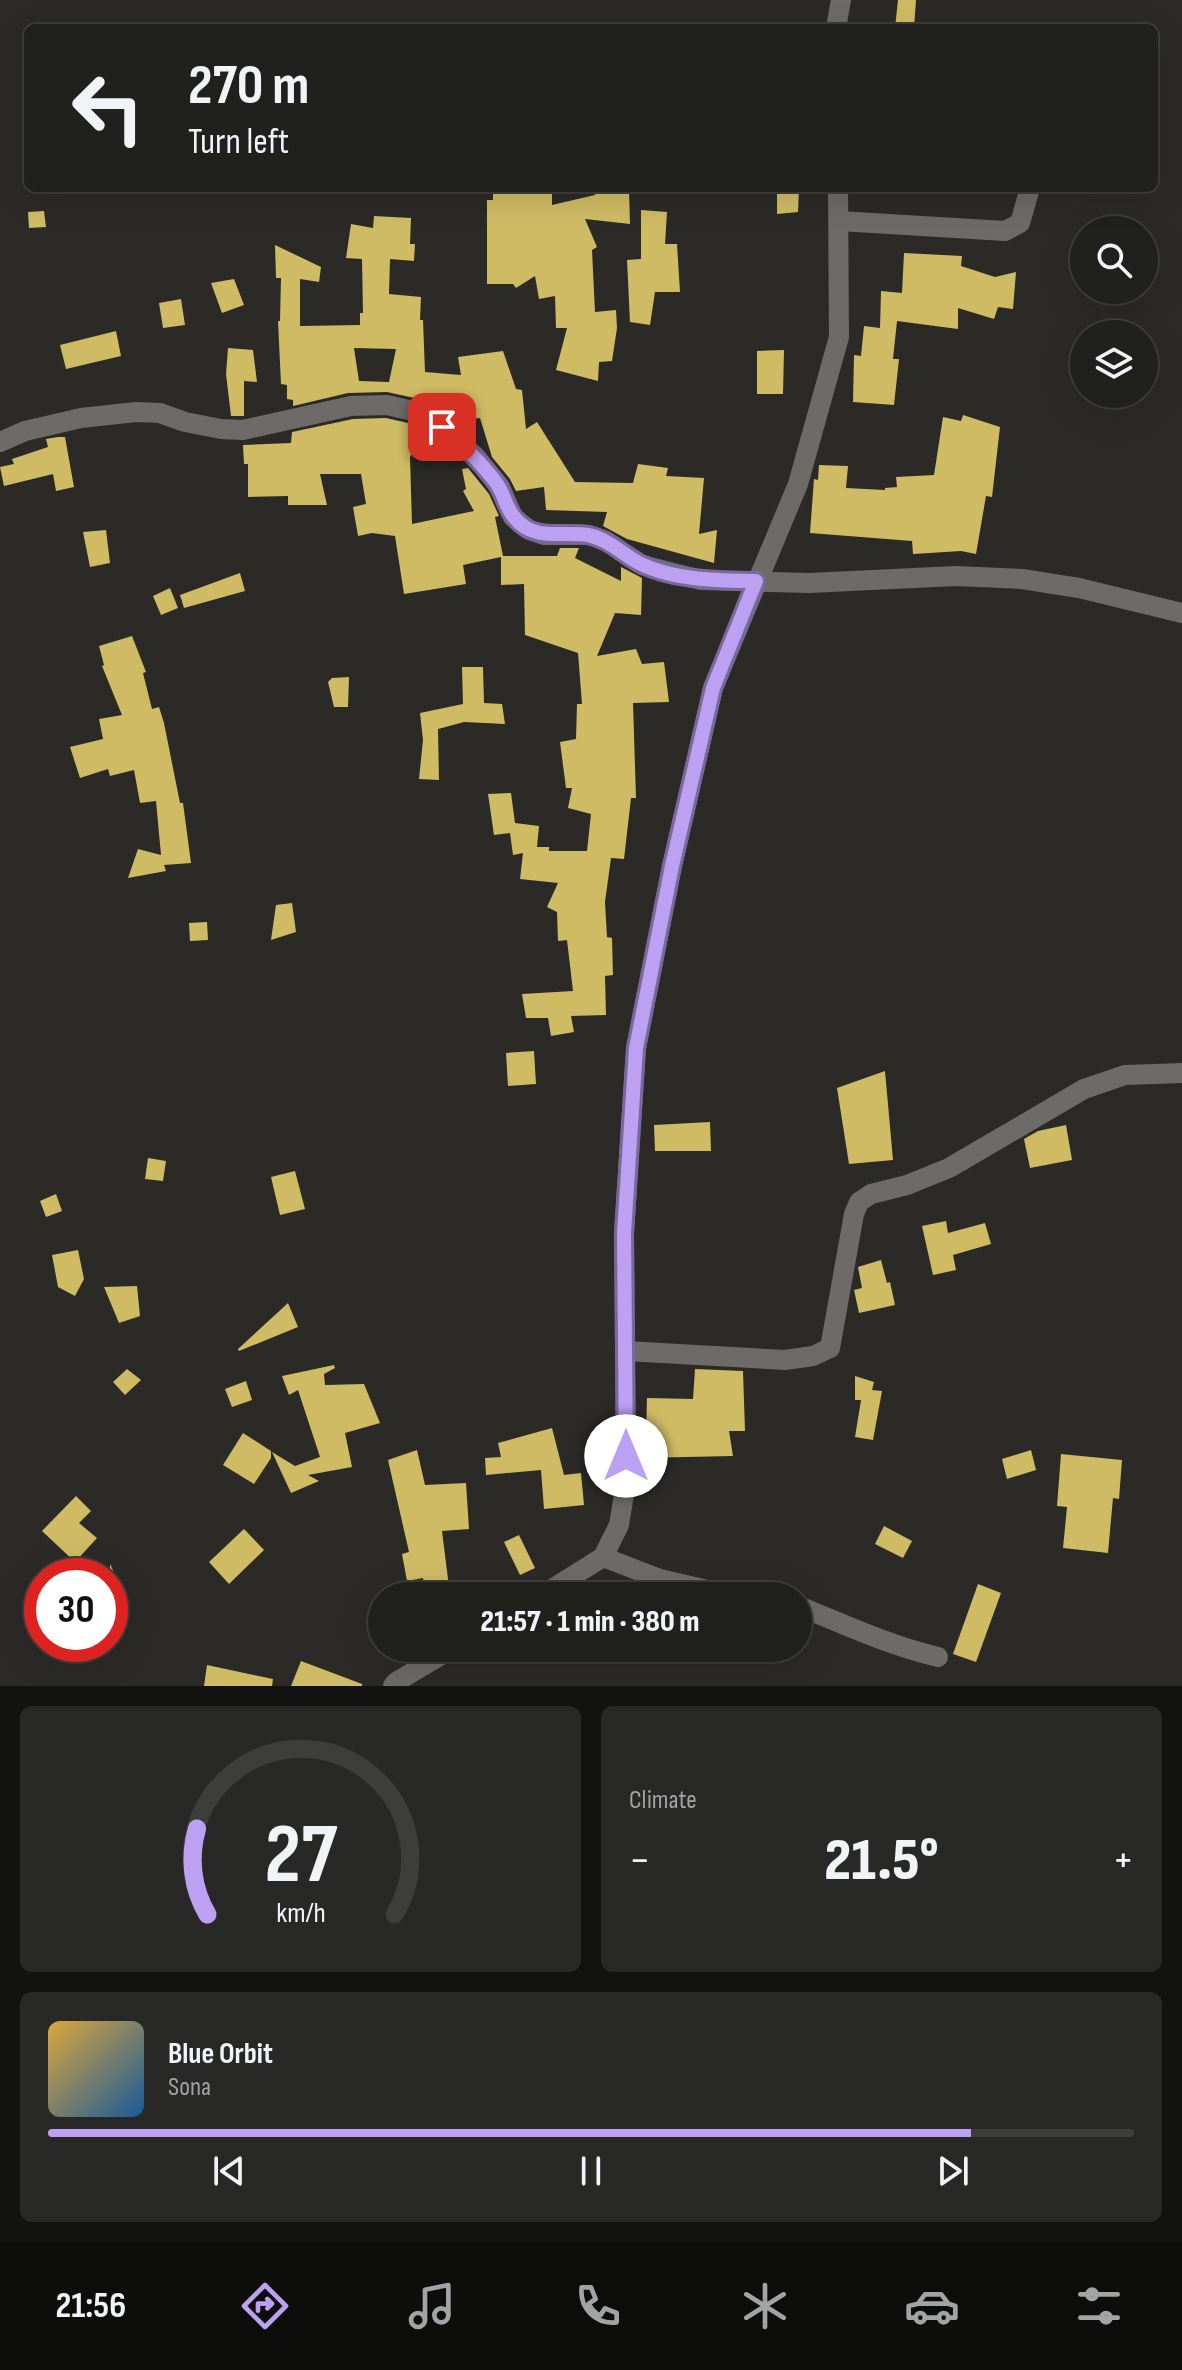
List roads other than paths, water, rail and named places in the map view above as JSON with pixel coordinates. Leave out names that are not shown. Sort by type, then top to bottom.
[{"type":"street","points":[[837,24],[841,0]]},
{"type":"street","points":[[563,1582],[603,1557],[619,1525],[626,1482],[624,1233],[636,1048],[672,866],[713,688],[798,484],[839,337],[838,192]]},
{"type":"street","points":[[839,221],[1005,231],[1020,223],[1029,192]]},
{"type":"street","points":[[0,442],[25,431],[81,418],[136,412],[160,413],[185,422],[243,430],[351,406],[387,405],[413,411],[432,422],[475,456],[500,487],[513,517],[529,530],[544,535],[589,535],[606,541],[642,565],[701,580],[809,583],[956,576],[1022,579],[1079,588],[1182,613]]},
{"type":"street","points":[[625,1351],[785,1360],[813,1356],[830,1348],[854,1214],[859,1202],[871,1194],[907,1185],[949,1168],[1084,1089],[1125,1075],[1182,1073]]},
{"type":"street","points":[[603,1557],[673,1582]]},
{"type":"street","points":[[812,1612],[866,1636],[938,1657]]},
{"type":"street","points":[[393,1686],[430,1662]]}]
